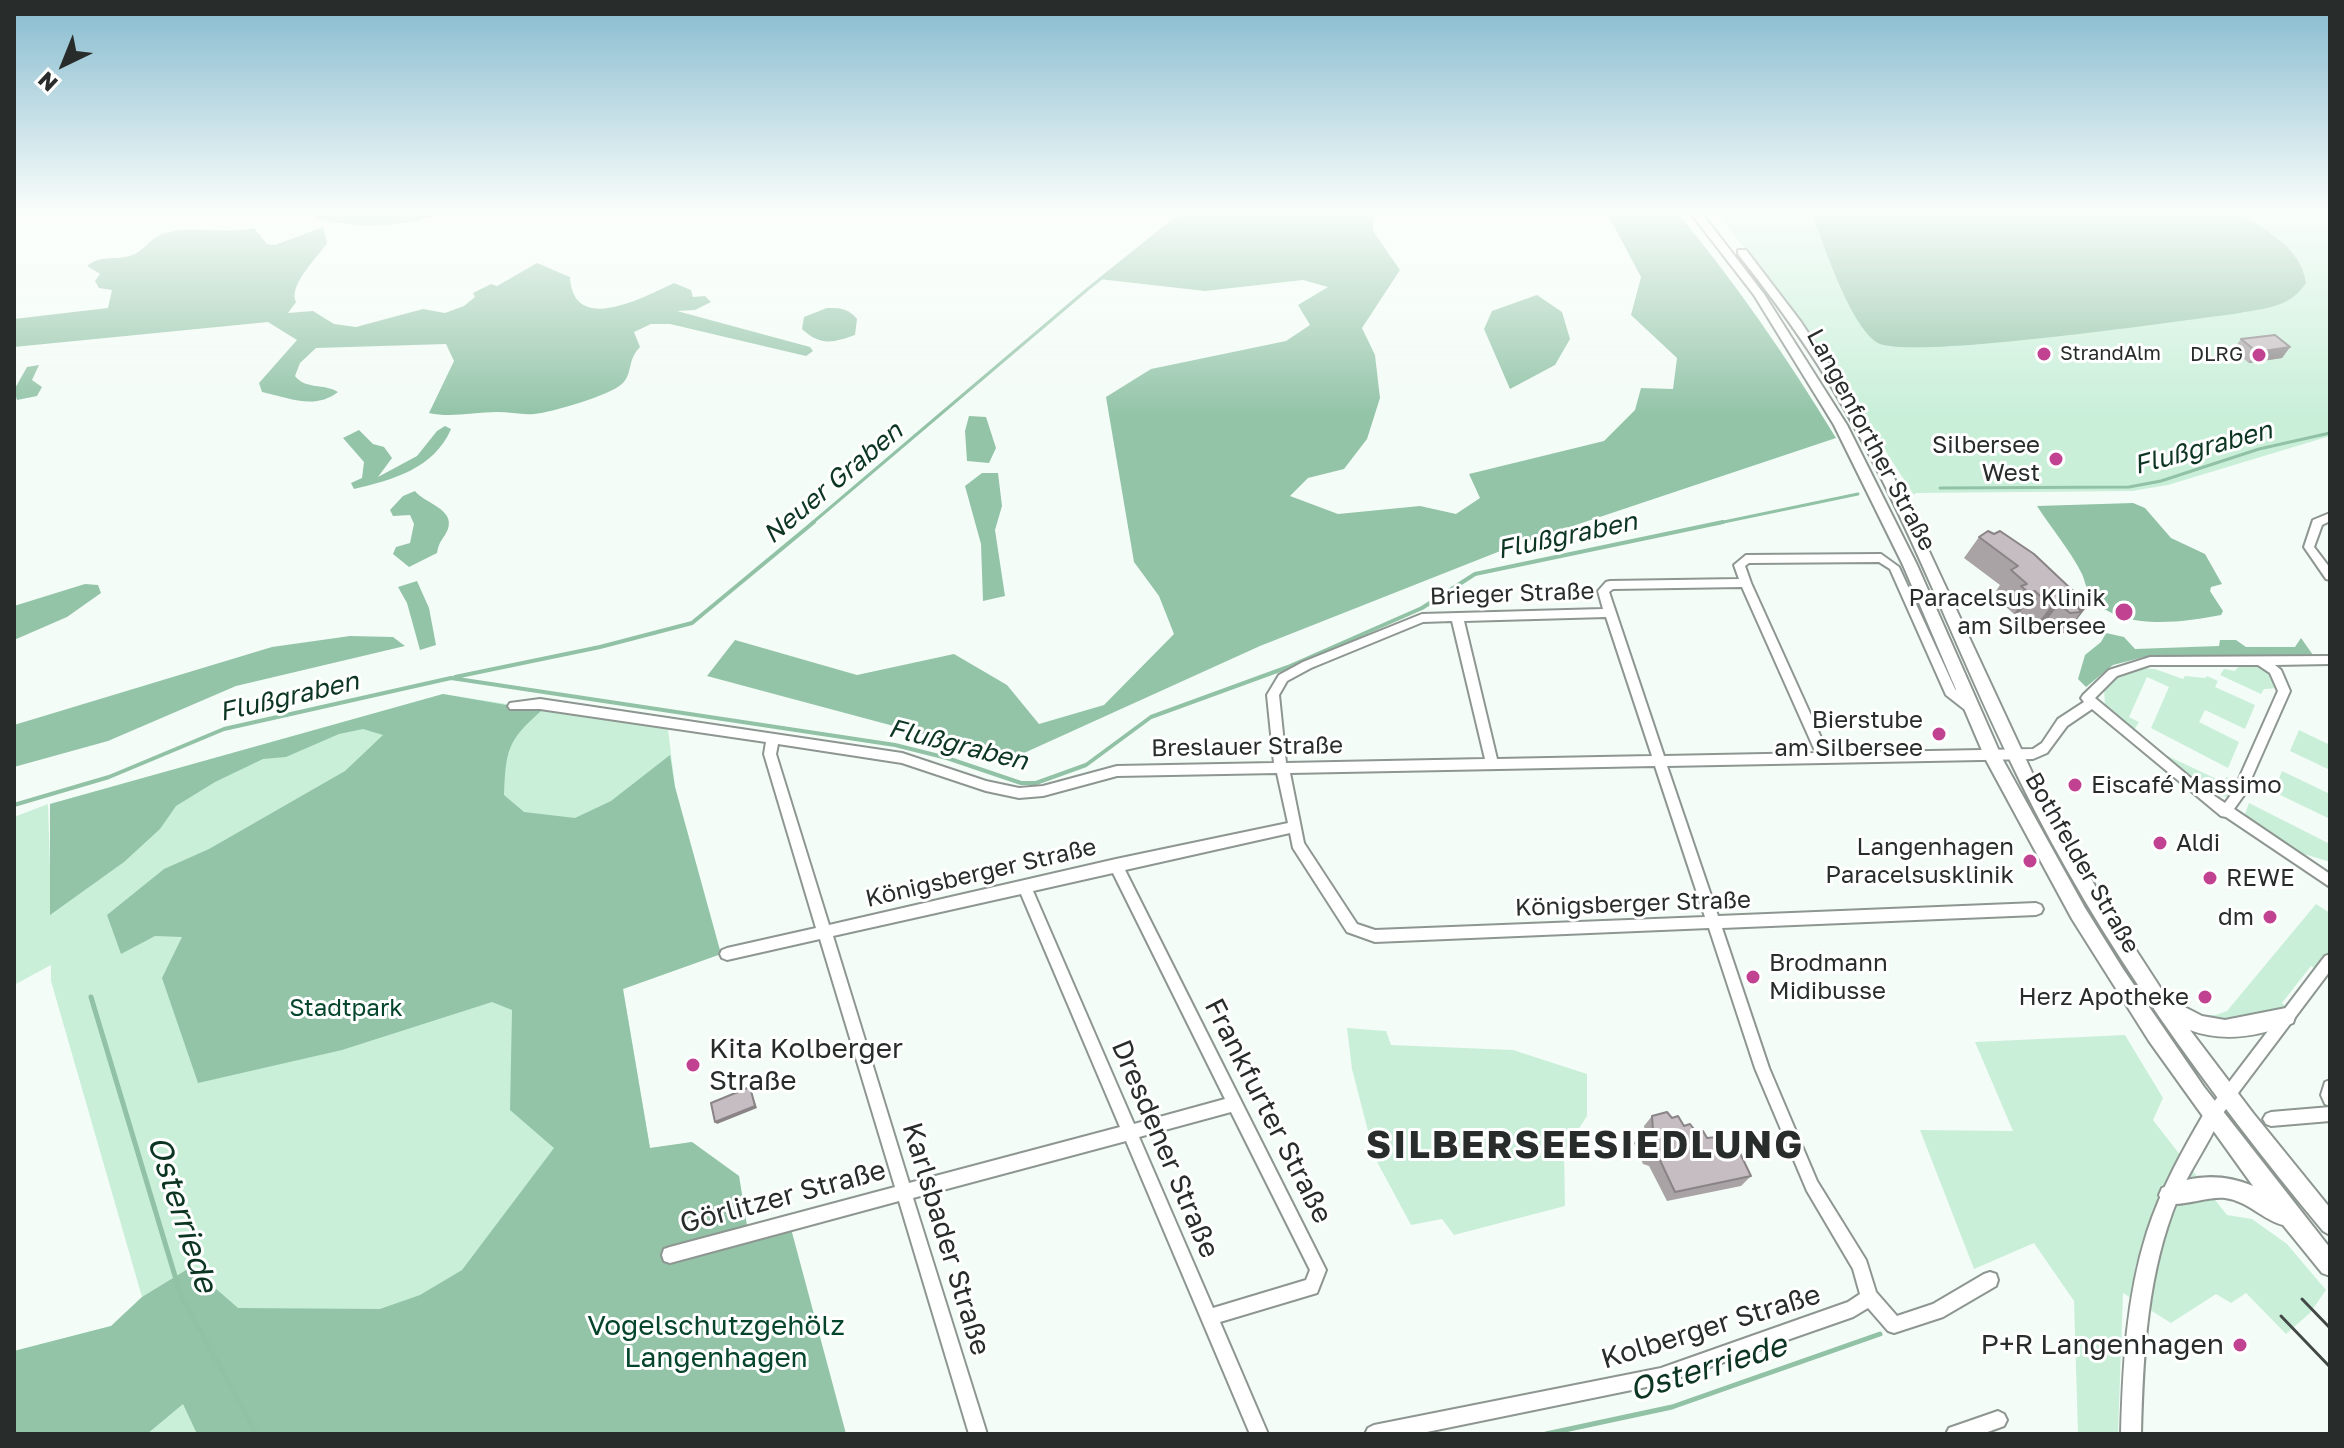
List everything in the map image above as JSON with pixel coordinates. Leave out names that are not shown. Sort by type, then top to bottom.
[{"type":"main road","name":"Langenforther Straße","points":[[1746,279],[1776,317],[1827,398],[1909,563],[1993,754]]},
{"type":"main road","name":"Langenforther Straße","points":[[1761,279],[1790,315],[1851,409],[1894,493],[2016,755]]},
{"type":"main road","name":"Bothfelder Straße","points":[[1993,754],[2068,899],[2131,1000],[2212,1116],[2330,1265]]},
{"type":"main road","name":"Bothfelder Straße","points":[[2016,755],[2092,894],[2154,995],[2227,1097],[2330,1224]]},
{"type":"main road","points":[[2154,995],[2184,1018],[2218,1031],[2232,1031],[2286,1017]]},
{"type":"main road","points":[[2169,1195],[2201,1186],[2229,1188],[2270,1206],[2300,1229]]},
{"type":"street","points":[[2330,517],[2317,523],[2309,547],[2330,576]]},
{"type":"street","points":[[1824,757],[1746,583],[1739,565],[1746,559],[1876,556],[1887,561],[1894,567],[1950,692],[1973,710]]},
{"type":"street","points":[[1746,583],[1610,585],[1603,591],[1784,1126],[1812,1186],[1860,1266],[1869,1297],[1894,1325],[1937,1311],[1990,1280]]},
{"type":"street","name":"Brieger Straße","points":[[1281,768],[1273,695],[1283,678],[1412,620],[1436,616],[1609,613]]},
{"type":"street","points":[[1457,617],[1492,763]]},
{"type":"street","points":[[2016,755],[2041,752],[2051,743],[2060,724],[2090,700],[2113,673],[2134,664],[2256,658],[2325,660]]},
{"type":"street","points":[[2225,812],[2238,795],[2284,691],[2283,681],[2275,670],[2256,658]]},
{"type":"street","points":[[2090,700],[2225,812],[2330,881]]},
{"type":"street","name":"Breslauer Straße","points":[[514,706],[540,704],[773,738],[935,766],[1016,792],[1051,789],[1117,771],[2016,755]]},
{"type":"street","name":"Karlsbader Straße","points":[[773,738],[770,754],[978,1434]]},
{"type":"street","name":"Königsberger Straße","points":[[1281,768],[1286,779],[1292,827],[1298,844],[1352,928],[1359,933],[1375,936],[2036,909]]},
{"type":"street","name":"Königsberger Straße","points":[[727,954],[1292,827]]},
{"type":"street","name":"Frankfurter Straße","points":[[1116,865],[1318,1270],[1311,1287],[1210,1317]]},
{"type":"street","name":"Dresdener Straße","points":[[1024,886],[1259,1434]]},
{"type":"street","points":[[2131,1434],[2141,1287],[2155,1229],[2169,1195],[2212,1116],[2330,960]]},
{"type":"street","points":[[2330,1087],[2330,1099]]},
{"type":"street","name":"Görlitzer Straße","points":[[670,1255],[1235,1104]]},
{"type":"street","points":[[2271,1119],[2330,1114]]},
{"type":"street","name":"Kolberger Straße","points":[[1374,1434],[1661,1376],[1853,1309],[1869,1297]]},
{"type":"street","points":[[1955,1434],[1998,1420]]},
{"type":"green space","points":[[97,279],[301,279],[296,288],[296,302],[288,313],[313,311],[334,324],[356,327],[423,309],[445,313],[464,306],[475,297],[473,293],[510,279],[570,279],[574,295],[583,305],[596,309],[629,303],[674,283],[691,290],[693,297],[705,296],[711,302],[695,310],[677,311],[810,347],[813,351],[806,356],[670,324],[651,324],[634,332],[640,347],[633,357],[628,376],[615,389],[567,407],[534,414],[497,412],[446,415],[429,413],[454,361],[446,344],[316,348],[300,363],[295,376],[304,383],[338,392],[311,401],[262,392],[259,383],[297,340],[268,322],[14,347],[14,319],[108,308],[112,290],[99,288]]},
{"type":"green space","points":[[1099,279],[1394,279],[1362,328],[1375,355],[1380,398],[1367,439],[1344,469],[1308,478],[1290,496],[1338,514],[1420,506],[1456,514],[1480,498],[1469,474],[1604,441],[1635,410],[1641,388],[1673,389],[1677,358],[1631,315],[1641,279],[1729,279],[1836,438],[1513,546],[1260,646],[1013,758],[707,676],[735,640],[857,675],[954,654],[1007,685],[1039,724],[1104,705],[1174,634],[1159,596],[1134,562],[1106,397],[1151,369],[1286,341],[1310,325],[1298,305],[1328,287],[1303,280],[1205,291]]},
{"type":"green space","points":[[1768,279],[2330,279],[2330,436],[2168,485],[2132,491],[1914,495],[1798,316]]},
{"type":"green space","points":[[1537,295],[1562,312],[1570,339],[1555,365],[1510,389],[1484,329],[1492,311]]},
{"type":"green space","points":[[39,365],[32,380],[42,387],[37,396],[17,400],[14,390],[27,367]]},
{"type":"green space","points":[[969,416],[986,417],[996,448],[989,463],[967,461],[965,431]]},
{"type":"green space","points":[[445,426],[451,429],[444,443],[423,463],[397,477],[354,489],[351,483],[362,478],[364,462],[343,438],[359,430],[373,444],[384,447],[392,458],[378,477],[417,456],[437,431]]},
{"type":"green space","points":[[982,473],[998,473],[1002,506],[995,530],[1005,596],[983,601],[981,544],[965,486]]},
{"type":"green space","points":[[415,491],[443,511],[449,522],[437,553],[409,567],[393,554],[396,547],[410,543],[414,524],[410,515],[393,516],[390,510],[403,496]]},
{"type":"green space","points":[[417,581],[429,608],[436,645],[420,650],[407,603],[398,587]]},
{"type":"green space","points":[[85,584],[98,585],[101,593],[67,617],[14,640],[14,606]]},
{"type":"green space","points":[[2106,633],[2124,637],[2135,649],[2219,646],[2220,640],[2236,640],[2246,647],[2295,647],[2301,638],[2313,655],[2144,657],[2113,665],[2086,687],[2078,679],[2085,655],[2101,642]]},
{"type":"green space","points":[[350,636],[393,637],[405,646],[236,686],[108,741],[14,767],[14,725],[272,647]]},
{"type":"green space","points":[[2253,663],[2275,676],[2279,688],[2264,689],[2261,694],[2220,675],[2224,669],[2235,671],[2240,664]]},
{"type":"green space","points":[[2155,669],[2183,679],[2185,676],[2207,676],[2218,681],[2215,687],[2255,705],[2245,729],[2205,710],[2199,722],[2239,742],[2228,768],[2151,728],[2169,687],[2147,677],[2129,717],[2139,722],[2134,730],[2105,706],[2104,688],[2124,671]]},
{"type":"green space","name":"Stadtpark","points":[[443,694],[668,729],[675,787],[721,954],[623,989],[650,1148],[692,1142],[739,1176],[747,1226],[787,1214],[846,1434],[14,1434],[14,1351],[111,1326],[142,1297],[51,981],[51,965],[14,985],[14,817],[48,804],[50,867],[50,804]]},
{"type":"green space","name":"Stadtpark","points":[[443,694],[541,711],[521,730],[510,747],[506,767],[504,795],[524,812],[575,818],[611,801],[670,755],[675,787],[721,954],[623,989],[650,1148],[692,1142],[739,1176],[747,1226],[787,1214],[846,1434],[197,1434],[183,1404],[147,1434],[14,1434],[14,1351],[111,1326],[142,1297],[191,1267],[238,1308],[380,1309],[420,1295],[462,1270],[554,1148],[510,1110],[512,1010],[492,1002],[342,1050],[198,1083],[162,978],[182,937],[155,936],[121,954],[107,915],[164,869],[209,849],[345,771],[383,735],[363,729],[339,734],[286,757],[263,759],[215,782],[176,806],[160,829],[124,862],[50,915],[50,804]]},
{"type":"green space","points":[[2299,730],[2330,745],[2330,770],[2290,751]]},
{"type":"green space","points":[[2159,752],[2221,781],[2227,777],[2236,788],[2230,797],[2216,796]]},
{"type":"green space","points":[[2282,771],[2330,794],[2330,819],[2274,792]]},
{"type":"green space","points":[[2249,803],[2330,844],[2330,862],[2301,853],[2250,820],[2245,814]]},
{"type":"green space","points":[[2316,904],[2330,913],[2330,959],[2321,972],[2311,966],[2282,1003],[2292,1011],[2204,1027],[2203,1015],[2227,1011]]},
{"type":"green space","points":[[1347,1028],[1386,1031],[1391,1045],[1513,1050],[1587,1074],[1587,1116],[1564,1152],[1565,1206],[1454,1235],[1442,1219],[1411,1225],[1375,1158],[1352,1069]]},
{"type":"green space","points":[[2125,1035],[2163,1098],[2153,1120],[2227,1215],[2252,1219],[2287,1244],[2326,1290],[2310,1313],[2286,1334],[2246,1293],[2231,1303],[2216,1294],[2171,1323],[2123,1293],[2118,1434],[2078,1434],[2074,1301],[2034,1243],[1974,1269],[1920,1130],[2013,1131],[1975,1042]]},
{"type":"shaded area","points":[[1837,279],[2305,279],[2306,283],[2283,303],[2234,314],[1988,344],[1897,347],[1876,342],[1866,332]]},
{"type":"shaded area","points":[[827,308],[844,309],[854,315],[857,319],[855,335],[827,341],[815,338],[802,329],[804,317]]},
{"type":"shaded area","points":[[2133,503],[2145,508],[2171,538],[2205,554],[2222,584],[2211,587],[2210,591],[2223,611],[2221,615],[2156,622],[2139,621],[2108,611],[2092,599],[2077,565],[2037,506]]},
{"type":"building","points":[[2275,335],[2290,347],[2257,352],[2241,339]]},
{"type":"building","points":[[1988,531],[1994,534],[2000,531],[2034,554],[2088,605],[2077,607],[2081,612],[2070,613],[2059,604],[2051,606],[2035,591],[2029,593],[2021,586],[2027,584],[2011,570],[2018,566],[1979,537]]},
{"type":"building","points":[[750,1087],[755,1106],[715,1122],[711,1103]]},
{"type":"building","points":[[1667,1112],[1672,1118],[1678,1116],[1684,1126],[1690,1124],[1697,1133],[1703,1131],[1707,1138],[1717,1137],[1724,1152],[1738,1149],[1751,1176],[1675,1192],[1658,1156],[1651,1154],[1641,1132],[1653,1130],[1652,1116]]},
{"type":"waterway","name":"Neuer Graben","points":[[811,524],[1101,279]]},
{"type":"waterway","name":"Flußgraben","points":[[1940,488],[2129,487],[2161,481],[2259,449],[2330,433]]},
{"type":"waterway","name":"Flußgraben","points":[[1714,524],[1858,494]]},
{"type":"waterway","name":"Neuer Graben","points":[[455,677],[600,647],[692,623],[814,522]]},
{"type":"waterway","name":"Flußgraben","points":[[14,805],[109,777],[224,729],[451,678],[895,745],[947,758],[1021,783],[1036,783],[1086,765],[1151,717],[1288,667],[1422,608],[1475,574],[1723,522]]},
{"type":"waterway","name":"Osterriede","points":[[91,997],[181,1296],[257,1434]]},
{"type":"waterway","name":"Osterriede","points":[[1546,1434],[1672,1407],[1880,1334]]},
{"type":"tram line","points":[[2302,1299],[2330,1328]]},
{"type":"tram line","points":[[2281,1316],[2330,1367]]},
{"type":"place","name":"StrandAlm","points":[[2044,354]]},
{"type":"place","name":"DLRG","points":[[2259,355]]},
{"type":"place","name":"Silbersee West","points":[[2056,459]]},
{"type":"place","name":"Paracelsus Klinik am Silbersee","points":[[2124,612]]},
{"type":"place","name":"Bierstube am Silbersee","points":[[1939,734]]},
{"type":"place","name":"Eiscafé Massimo","points":[[2075,785]]},
{"type":"place","name":"Aldi","points":[[2160,843]]},
{"type":"place","name":"Langenhagen Paracelsusklinik","points":[[2030,861]]},
{"type":"place","name":"REWE","points":[[2210,878]]},
{"type":"place","name":"dm","points":[[2270,917]]},
{"type":"place","name":"Brodmann Midibusse","points":[[1753,977]]},
{"type":"place","name":"Herz Apotheke","points":[[2205,997]]},
{"type":"place","name":"Kita Kolberger Straße","points":[[693,1065]]},
{"type":"place","name":"P+R Langenhagen","points":[[2240,1345]]},
{"type":"district","name":"SILBERSEESIEDLUNG","points":[[1585,1146]]},
{"type":"park label","name":"Vogelschutzgehölz Langenhagen","points":[[716,1342]]}]
